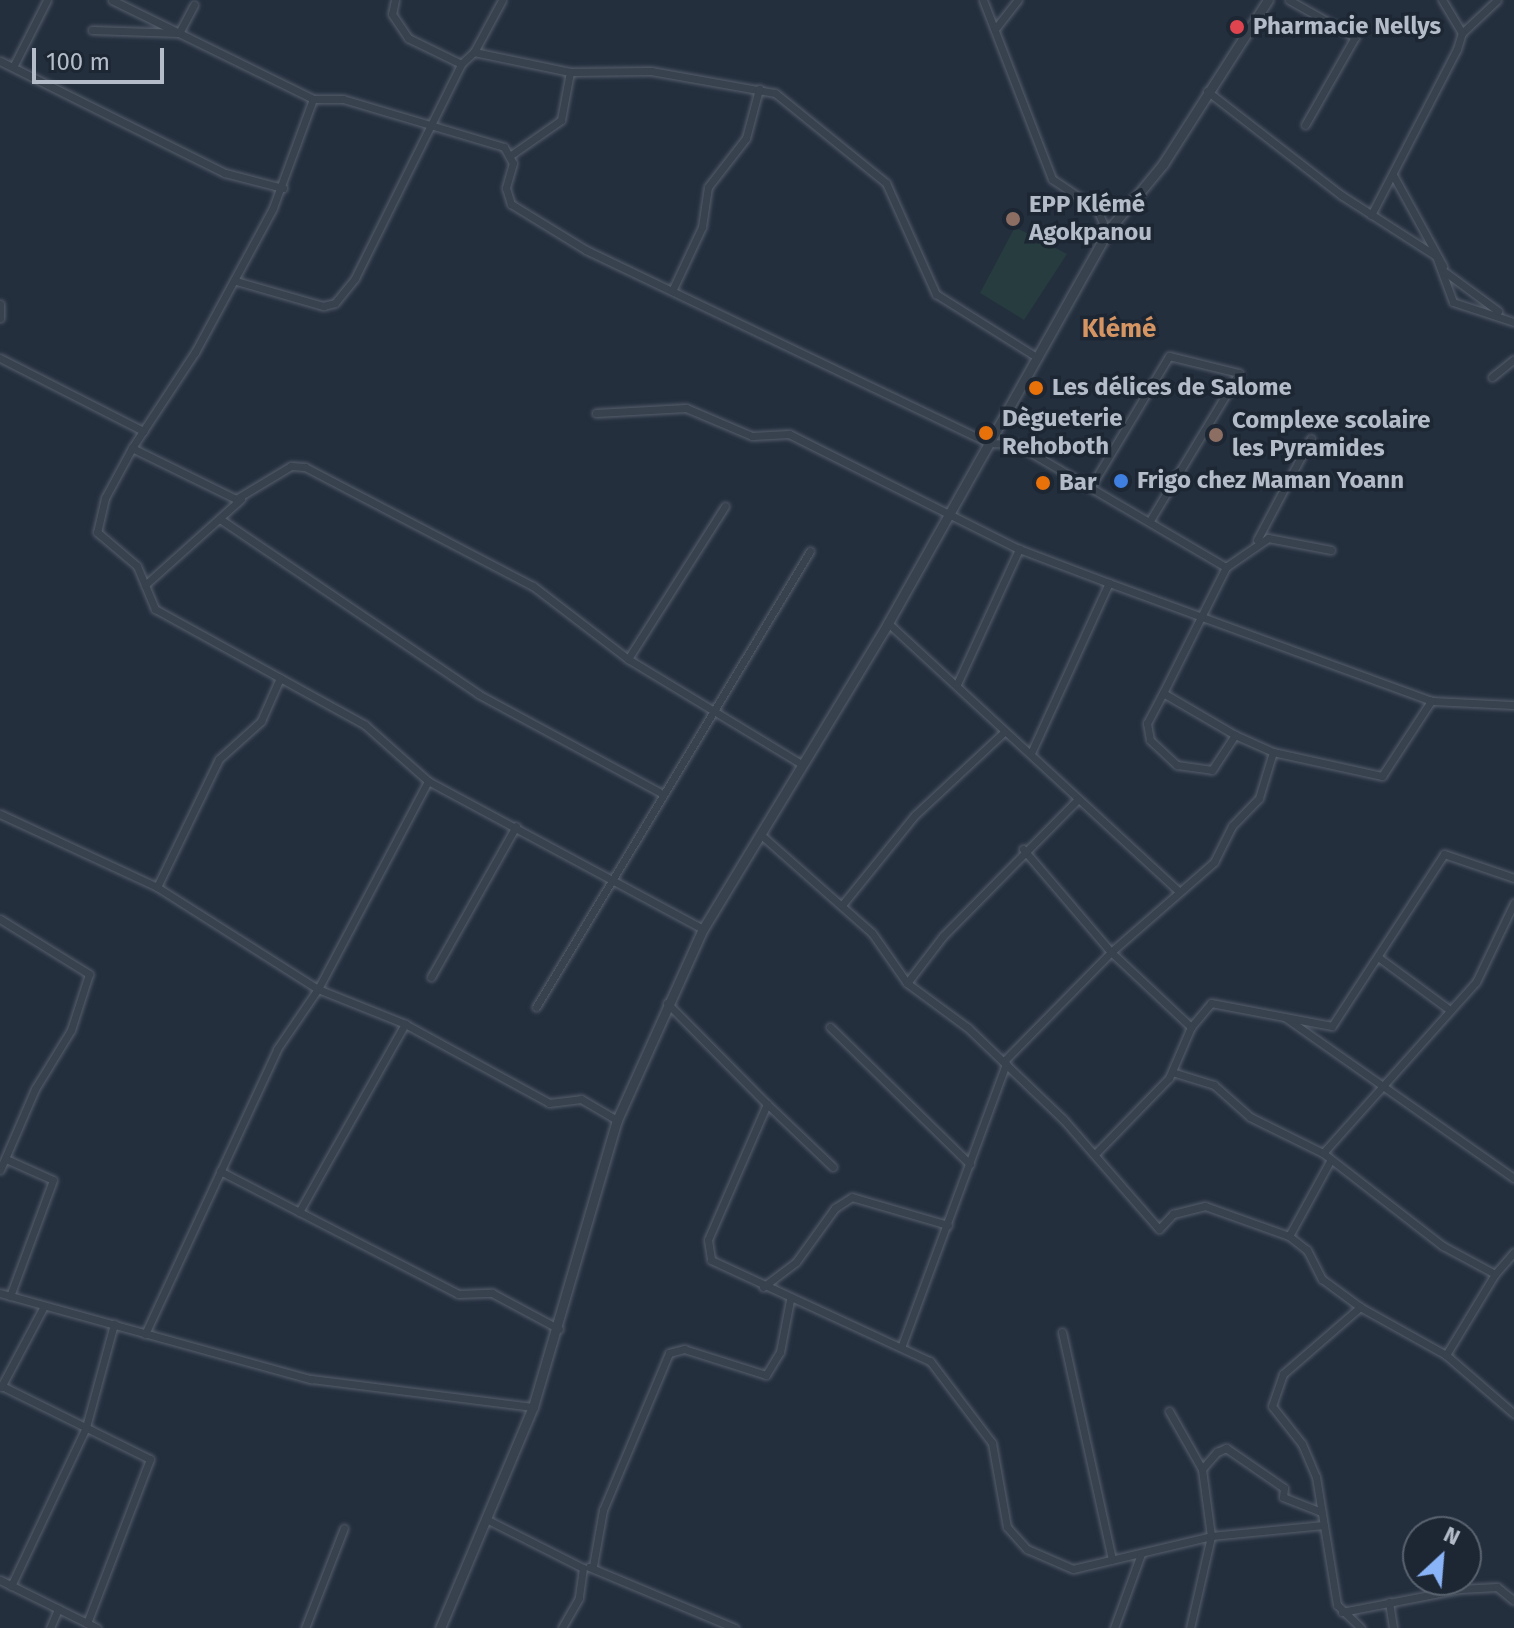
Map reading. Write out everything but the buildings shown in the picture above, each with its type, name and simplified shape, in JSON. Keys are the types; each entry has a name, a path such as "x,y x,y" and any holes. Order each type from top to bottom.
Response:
{"street":[{"path":"13,67 47,0"},
{"path":"112,0 313,99 343,99 511,155"},
{"path":"395,0 392,14 408,38 461,64"},
{"path":"236,281 323,306 335,303 355,278 426,127 461,64 474,52 502,0"},
{"path":"983,0 1052,179 1097,209 1107,232"},
{"path":"995,29 1018,0"},
{"path":"440,1628 533,1407 559,1329 617,1120 667,1003 703,929 800,763 888,623 1107,232 1163,164 1206,90 1268,0"},
{"path":"1289,0 1355,37 1305,125"},
{"path":"1442,0 1462,33"},
{"path":"1371,215 1462,33 1497,0"},
{"path":"179,33 194,5"},
{"path":"92,30 179,33"},
{"path":"474,52 570,72 651,71 759,89 793,104 886,183 936,294 1038,358"},
{"path":"0,61 225,173 283,188"},
{"path":"511,155 561,120 570,72"},
{"path":"672,291 702,227 708,187 746,138 759,89"},
{"path":"1206,90 1371,215 1403,230 1444,270 1514,322"},
{"path":"313,99 283,188 236,281 132,448 105,498 97,532 137,566 155,609 365,725 428,781 703,929"},
{"path":"511,155 511,204 672,291 988,443 1016,444 1093,483 1226,567"},
{"path":"1393,175 1442,254 1453,302 1502,314"},
{"path":"0,304 0,318"},
{"path":"1093,483 1169,356 1239,373 1151,519"},
{"path":"0,358 143,431"},
{"path":"1492,377 1514,359"},
{"path":"596,413 686,408 752,436 789,434 1019,549 1109,583 1431,701 1514,705"},
{"path":"1235,735 1212,770 1177,765 1146,734 1199,616 1226,567 1257,540 1311,438"},
{"path":"132,448 241,499"},
{"path":"145,585 241,499 291,466 305,467 533,586 628,659 800,763"},
{"path":"628,659 725,506"},
{"path":"220,519 478,694 659,792"},
{"path":"1257,540 1331,550"},
{"path":"957,684 1019,549"},
{"path":"536,1007 659,792 713,711 810,551"},
{"path":"1031,753 1109,583"},
{"path":"888,623 1177,890"},
{"path":"157,887 219,759 261,721 280,678"},
{"path":"1163,693 1235,735 1273,752 1386,775 1431,701"},
{"path":"842,905 915,815 1004,732"},
{"path":"902,1345 1005,1062 1111,952 1177,890 1214,862 1232,826 1259,798 1273,752"},
{"path":"145,1334 277,1049 318,989 428,781"},
{"path":"907,983 1023,849 1077,800"},
{"path":"0,814 157,887 318,989 405,1024 549,1103 581,1099 617,1120"},
{"path":"431,977 516,826"},
{"path":"760,834 842,905 907,983 1005,1062 1097,1152 1162,1231 1173,1214 1205,1206 1289,1236 1307,1250 1322,1279 1360,1307 1446,1355 1514,1414"},
{"path":"1023,849 1111,952 1191,1027"},
{"path":"1097,1152 1172,1072 1191,1027 1211,1003 1337,1024 1444,854 1514,878"},
{"path":"1323,1153 1476,982 1514,903"},
{"path":"0,919 89,974 71,1030 35,1089 0,1170"},
{"path":"1378,957 1450,1010"},
{"path":"667,1003 833,1167"},
{"path":"1281,1014 1514,1178"},
{"path":"299,1212 405,1024"},
{"path":"830,1027 970,1164"},
{"path":"1172,1072 1214,1085 1250,1117 1323,1153 1443,1246 1495,1274"},
{"path":"767,1104 708,1251 715,1265 790,1300 902,1345 930,1361 992,1443 1007,1527 1017,1539 1061,1566 1112,1560 1211,1536 1323,1525"},
{"path":"6,1159 53,1180 10,1296"},
{"path":"1289,1236 1330,1161"},
{"path":"220,1171 458,1294 492,1293 559,1329"},
{"path":"763,1287 796,1262 852,1197 948,1225"},
{"path":"1446,1355 1495,1274 1514,1252"},
{"path":"0,1293 43,1308 114,1324 311,1379 533,1407"},
{"path":"593,1566 603,1510 669,1353 684,1349 766,1375 780,1352 790,1300"},
{"path":"1360,1307 1283,1374 1272,1395 1276,1414 1302,1444 1321,1512 1342,1612 1351,1624 1361,1628"},
{"path":"43,1308 1,1387 150,1459 87,1623"},
{"path":"11,1586 86,1427 114,1324"},
{"path":"1062,1332 1112,1560"},
{"path":"1169,1411 1202,1469 1211,1536 1190,1628"},
{"path":"1202,1469 1226,1448 1284,1488 1283,1497 1321,1512"},
{"path":"488,1520 583,1568 593,1566 735,1628"},
{"path":"305,1628 344,1528"},
{"path":"1114,1628 1141,1554"},
{"path":"562,1628 579,1598 583,1568"},
{"path":"0,1580 97,1628"},
{"path":"1342,1612 1497,1587 1514,1601"},
{"path":"1389,1602 1393,1628"},
{"path":"50,1628 58,1609"}],"green space":[{"path":"1015,227 1067,254 1024,320 980,293"}],"place":[{"name":"Pharmacie Nellys","path":"1237,27"},
{"name":"EPP Klémé Agokpanou","path":"1013,219"},
{"name":"Les délices de Salome","path":"1036,388"},
{"name":"Dègueterie Rehoboth","path":"986,433"},
{"name":"Complexe scolaire les Pyramides","path":"1216,435"},
{"name":"Frigo chez Maman Yoann","path":"1121,481"},
{"name":"Bar","path":"1043,483"}],"district":[{"name":"Klémé","path":"1119,329"}]}
